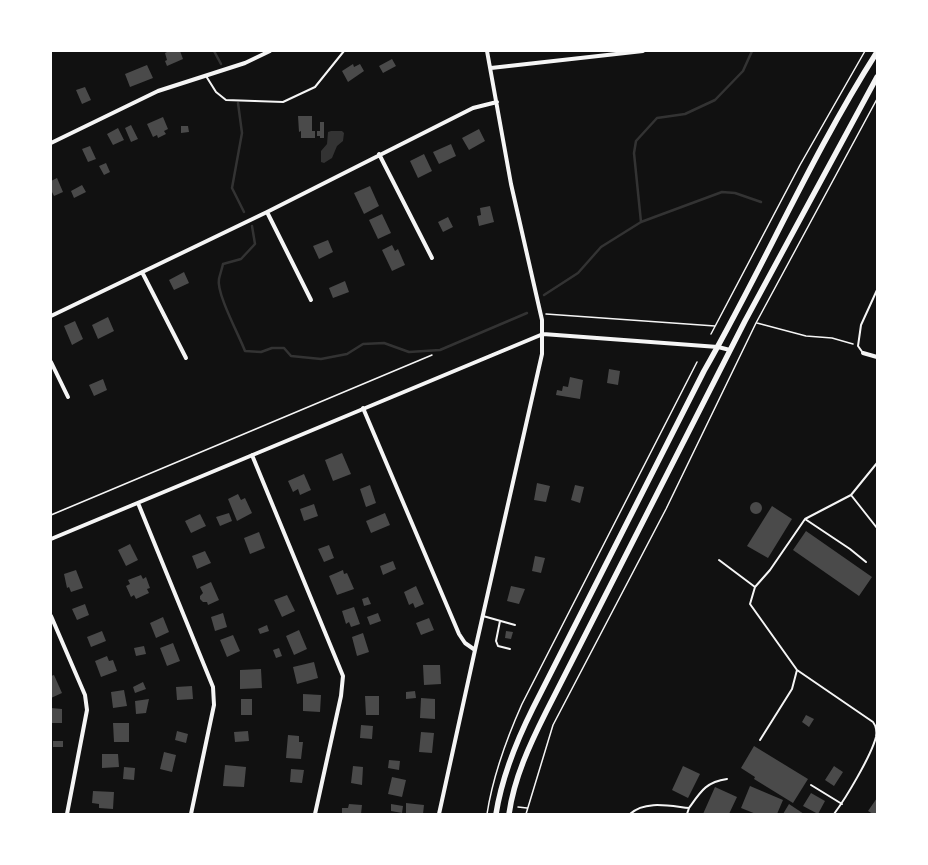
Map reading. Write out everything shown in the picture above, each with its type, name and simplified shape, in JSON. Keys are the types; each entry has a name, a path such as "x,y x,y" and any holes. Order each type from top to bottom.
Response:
{"main road":[{"path":"496,814 505,774 515,743 718,347 849,96 877,52"},
{"path":"509,814 518,778 528,749 546,712 788,238 877,77"}],"street":[{"path":"51,143 158,91 245,63 270,51"},
{"path":"439,814 542,354 543,334 540,313 511,184 487,51"},
{"path":"491,68 643,51"},
{"path":"51,316 267,212 379,154 473,108 497,102"},
{"path":"379,154 432,258"},
{"path":"267,212 311,300"},
{"path":"142,272 186,358"},
{"path":"51,539 543,334 718,347 730,350"},
{"path":"863,353 877,357"},
{"path":"51,362 68,397"},
{"path":"363,408 459,634 465,643 475,650"},
{"path":"252,455 343,676 341,696 315,814"},
{"path":"138,504 213,687 214,705 192,814"},
{"path":"51,616 85,695 87,710 67,814"}],"lane":[{"path":"206,76 216,92 226,100 283,102 315,87 344,51"},
{"path":"863,353 858,346 861,325 877,290"},
{"path":"834,814 842,804 876,736 876,727 873,722 797,670 750,604 755,587 770,570 804,519 851,495 877,463"},
{"path":"851,495 877,528"},
{"path":"804,519 850,549 866,562"},
{"path":"719,560 755,587"},
{"path":"483,616 515,625"},
{"path":"500,621 496,641 498,646 510,649"},
{"path":"760,740 792,689 797,670"},
{"path":"687,814 689,808 703,789 713,781 727,779"},
{"path":"811,785 842,804"},
{"path":"630,814 636,808 661,805 689,808"}],"path":[{"path":"711,334 800,164 865,51"},
{"path":"526,814 553,725 666,509 756,323 877,99"},
{"path":"540,313 716,326"},
{"path":"756,323 806,336 832,338 858,346"},
{"path":"51,515 432,355"},
{"path":"487,814 492,784 504,745 522,704 697,362"},
{"path":"517,814 518,806 527,808"}],"shaded area":[{"path":"342,131 344,133 343,141 337,146 332,158 324,163 321,162 321,151 327,144 328,132"}],"building":[{"path":"169,51 180,51 183,59 167,66 165,61 167,60 165,53"},
{"path":"392,59 396,66 383,73 379,66"},
{"path":"353,64 354,67 360,64 364,71 348,82 342,71"},
{"path":"147,65 153,78 130,87 125,74"},
{"path":"85,87 91,100 82,104 76,90"},
{"path":"298,116 312,116 312,131 315,131 315,138 301,138"},
{"path":"163,117 168,129 164,131 166,134 158,138 157,135 153,137 147,124"},
{"path":"320,122 324,122 324,138 317,136 317,131 320,131"},
{"path":"131,125 138,139 131,142 125,128"},
{"path":"181,126 188,126 189,132 181,133"},
{"path":"118,128 124,140 113,145 107,134"},
{"path":"479,129 485,141 469,150 462,138"},
{"path":"451,144 456,156 439,164 433,152"},
{"path":"90,146 96,159 88,162 82,149"},
{"path":"424,154 432,171 418,178 410,161"},
{"path":"106,163 110,172 104,175 99,166"},
{"path":"57,178 63,192 54,196 51,190 51,181"},
{"path":"82,185 86,192 74,198 71,191"},
{"path":"370,186 379,206 364,214 354,193"},
{"path":"490,206 494,222 479,226 477,216 481,215 480,208"},
{"path":"382,214 391,233 378,239 369,220"},
{"path":"448,217 453,227 443,232 438,222"},
{"path":"328,240 333,252 319,259 313,246"},
{"path":"392,245 395,251 398,249 405,265 392,271 382,250"},
{"path":"184,272 189,283 174,290 169,280"},
{"path":"345,281 349,292 333,298 329,288"},
{"path":"108,317 114,331 98,339 92,325"},
{"path":"75,321 83,339 72,345 64,326"},
{"path":"609,369 620,371 618,385 607,383"},
{"path":"570,377 583,380 580,399 556,395 557,390 562,391 563,386 568,387"},
{"path":"103,379 107,390 94,396 89,385"},
{"path":"342,453 351,474 333,481 325,460"},
{"path":"304,474 311,490 300,495 298,489 293,492 288,481"},
{"path":"537,483 550,486 546,502 534,500"},
{"path":"370,485 376,503 366,507 360,489"},
{"path":"575,485 584,487 580,503 571,500"},
{"path":"238,494 241,500 245,498 252,513 237,521 228,499"},
{"path":"754,502 758,502 762,508 758,514 754,514 750,510 750,506"},
{"path":"314,504 318,516 304,521 300,509"},
{"path":"772,506 792,519 768,558 747,546"},
{"path":"229,513 232,521 220,526 216,517"},
{"path":"385,513 390,525 371,533 366,521"},
{"path":"200,514 206,526 191,533 185,521"},
{"path":"806,531 872,577 859,596 793,550"},
{"path":"259,532 265,548 250,554 244,538"},
{"path":"130,544 138,560 126,566 118,550"},
{"path":"329,545 334,558 324,562 318,549"},
{"path":"205,551 211,563 197,569 192,556"},
{"path":"535,556 545,558 541,573 532,571"},
{"path":"393,561 396,569 383,575 380,566"},
{"path":"76,570 83,588 71,592 69,587 67,588 64,574"},
{"path":"343,570 344,574 347,573 354,589 337,595 329,576"},
{"path":"141,575 143,579 146,577 150,588 147,589 149,593 136,599 134,595 131,597 126,586 130,584 128,580"},
{"path":"211,582 219,600 208,605 207,602 203,602 200,599 200,596 203,593 200,587"},
{"path":"416,586 424,604 415,608 413,603 409,605 404,592"},
{"path":"511,586 525,589 519,604 507,601"},
{"path":"287,595 295,611 282,617 274,600"},
{"path":"368,597 371,604 364,606 362,599"},
{"path":"85,604 89,615 77,620 72,609"},
{"path":"354,607 360,624 351,627 349,622 346,624 342,611"},
{"path":"223,613 227,627 215,631 211,617"},
{"path":"378,613 381,621 370,625 367,617"},
{"path":"163,617 169,632 156,638 150,623"},
{"path":"429,618 434,630 421,635 416,623"},
{"path":"267,625 269,631 260,634 258,629"},
{"path":"299,630 307,649 294,655 286,636"},
{"path":"102,631 106,641 91,647 87,637"},
{"path":"506,631 513,632 511,639 505,638"},
{"path":"363,633 369,652 357,656 352,637"},
{"path":"233,635 240,651 227,657 220,640"},
{"path":"173,643 180,661 167,666 160,648"},
{"path":"144,646 146,654 136,656 134,648"},
{"path":"279,648 282,656 276,658 273,650"},
{"path":"107,656 109,661 113,660 117,671 101,677 95,661"},
{"path":"314,662 318,678 297,684 293,667"},
{"path":"423,665 440,665 441,684 424,685"},
{"path":"261,669 262,688 240,689 240,670"},
{"path":"54,675 62,693 51,698 51,676"},
{"path":"143,682 146,689 135,693 133,687"},
{"path":"192,686 193,699 177,700 176,687"},
{"path":"124,690 127,706 113,708 111,692"},
{"path":"415,691 416,698 406,699 406,692"},
{"path":"303,694 321,695 320,712 303,711"},
{"path":"365,696 379,696 379,715 366,715"},
{"path":"421,698 435,699 435,719 420,718"},
{"path":"149,699 146,713 136,714 135,701"},
{"path":"241,699 252,699 252,715 241,715"},
{"path":"51,708 62,709 62,723 51,723"},
{"path":"806,715 814,719 809,727 802,722"},
{"path":"113,723 129,723 129,742 114,742"},
{"path":"361,725 373,726 372,739 360,738"},
{"path":"177,731 188,734 186,743 175,740"},
{"path":"248,731 249,741 235,742 234,732"},
{"path":"421,732 434,733 432,753 419,752"},
{"path":"288,735 299,736 299,742 303,742 301,759 286,758"},
{"path":"53,741 63,741 63,747 53,747"},
{"path":"754,746 808,779 793,803 754,779 755,777 741,768"},
{"path":"164,752 176,755 172,772 160,769"},
{"path":"102,754 118,754 119,767 102,768"},
{"path":"389,760 400,761 399,770 388,768"},
{"path":"225,765 246,767 244,787 223,786"},
{"path":"353,766 363,767 362,785 351,783"},
{"path":"683,766 700,774 688,798 672,790"},
{"path":"834,766 843,772 834,786 825,780"},
{"path":"124,767 135,768 134,780 123,779"},
{"path":"291,769 304,770 302,783 290,782"},
{"path":"392,777 406,780 402,797 388,794"},
{"path":"750,786 783,800 777,814 756,814 741,808"},
{"path":"715,787 737,797 729,814 703,814"},
{"path":"93,791 114,792 113,809 99,808 99,804 92,803"},
{"path":"811,793 825,801 818,814 803,806"},
{"path":"877,798 877,814 873,814 868,811"},
{"path":"406,803 424,805 423,814 406,813"},
{"path":"349,804 362,805 361,814 342,814 342,808 348,808"},
{"path":"391,804 403,806 402,813 391,811"},
{"path":"789,804 804,814 783,814"}],"waterway":[{"path":"214,51 221,64"},
{"path":"641,222 634,153 636,141 657,118 685,114 715,100 743,71 752,51"},
{"path":"238,103 242,133 232,188 244,212"},
{"path":"544,295 578,273 601,247 641,222 722,192 735,193 761,202"},
{"path":"252,226 255,244 241,259 223,264 219,279 224,304 245,351 261,352 272,348 284,348 291,356 321,359 347,354 363,344 384,343 409,352 440,350 527,313"}]}
